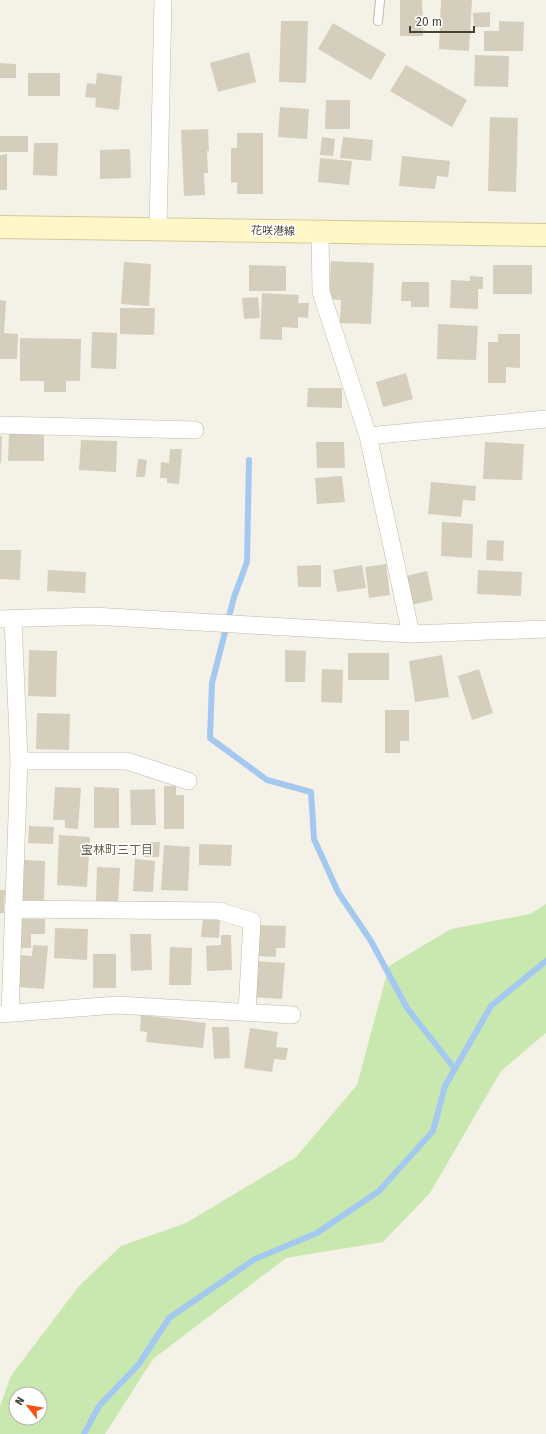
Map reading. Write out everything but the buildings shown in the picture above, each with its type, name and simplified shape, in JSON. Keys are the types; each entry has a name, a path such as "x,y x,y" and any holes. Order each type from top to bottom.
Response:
{"main road":[{"name":"花咲港線","path":"0,227 546,235"}],"street":[{"path":"158,229 163,0"},
{"path":"320,232 321,292 368,436 411,634"},
{"path":"368,436 546,419"},
{"path":"0,425 195,430"},
{"path":"292,1015 118,1005 5,1014 14,909 19,761 6,619 92,616 411,634 546,629"},
{"path":"19,761 127,761 188,781"},
{"path":"14,909 219,911 252,921 247,1012"}],"lane":[{"path":"378,21 380,0"}],"green space":[{"path":"546,904 546,1033 501,1071 430,1193 383,1242 286,1258 153,1359 105,1434 0,1434 0,1406 11,1376 79,1286 121,1246 186,1223 296,1157 357,1085 389,966 451,929 530,914"}],"waterway":[{"path":"249,460 247,562 234,597 212,683 210,738 267,780 311,792 314,839 338,892 371,941 407,1008 455,1069"},
{"path":"84,1434 99,1406 139,1364 169,1318 255,1259 317,1233 379,1191 433,1131 445,1086 491,1006 546,961"}],"district":[{"name":"宝林町三丁目","path":"117,850"}]}
